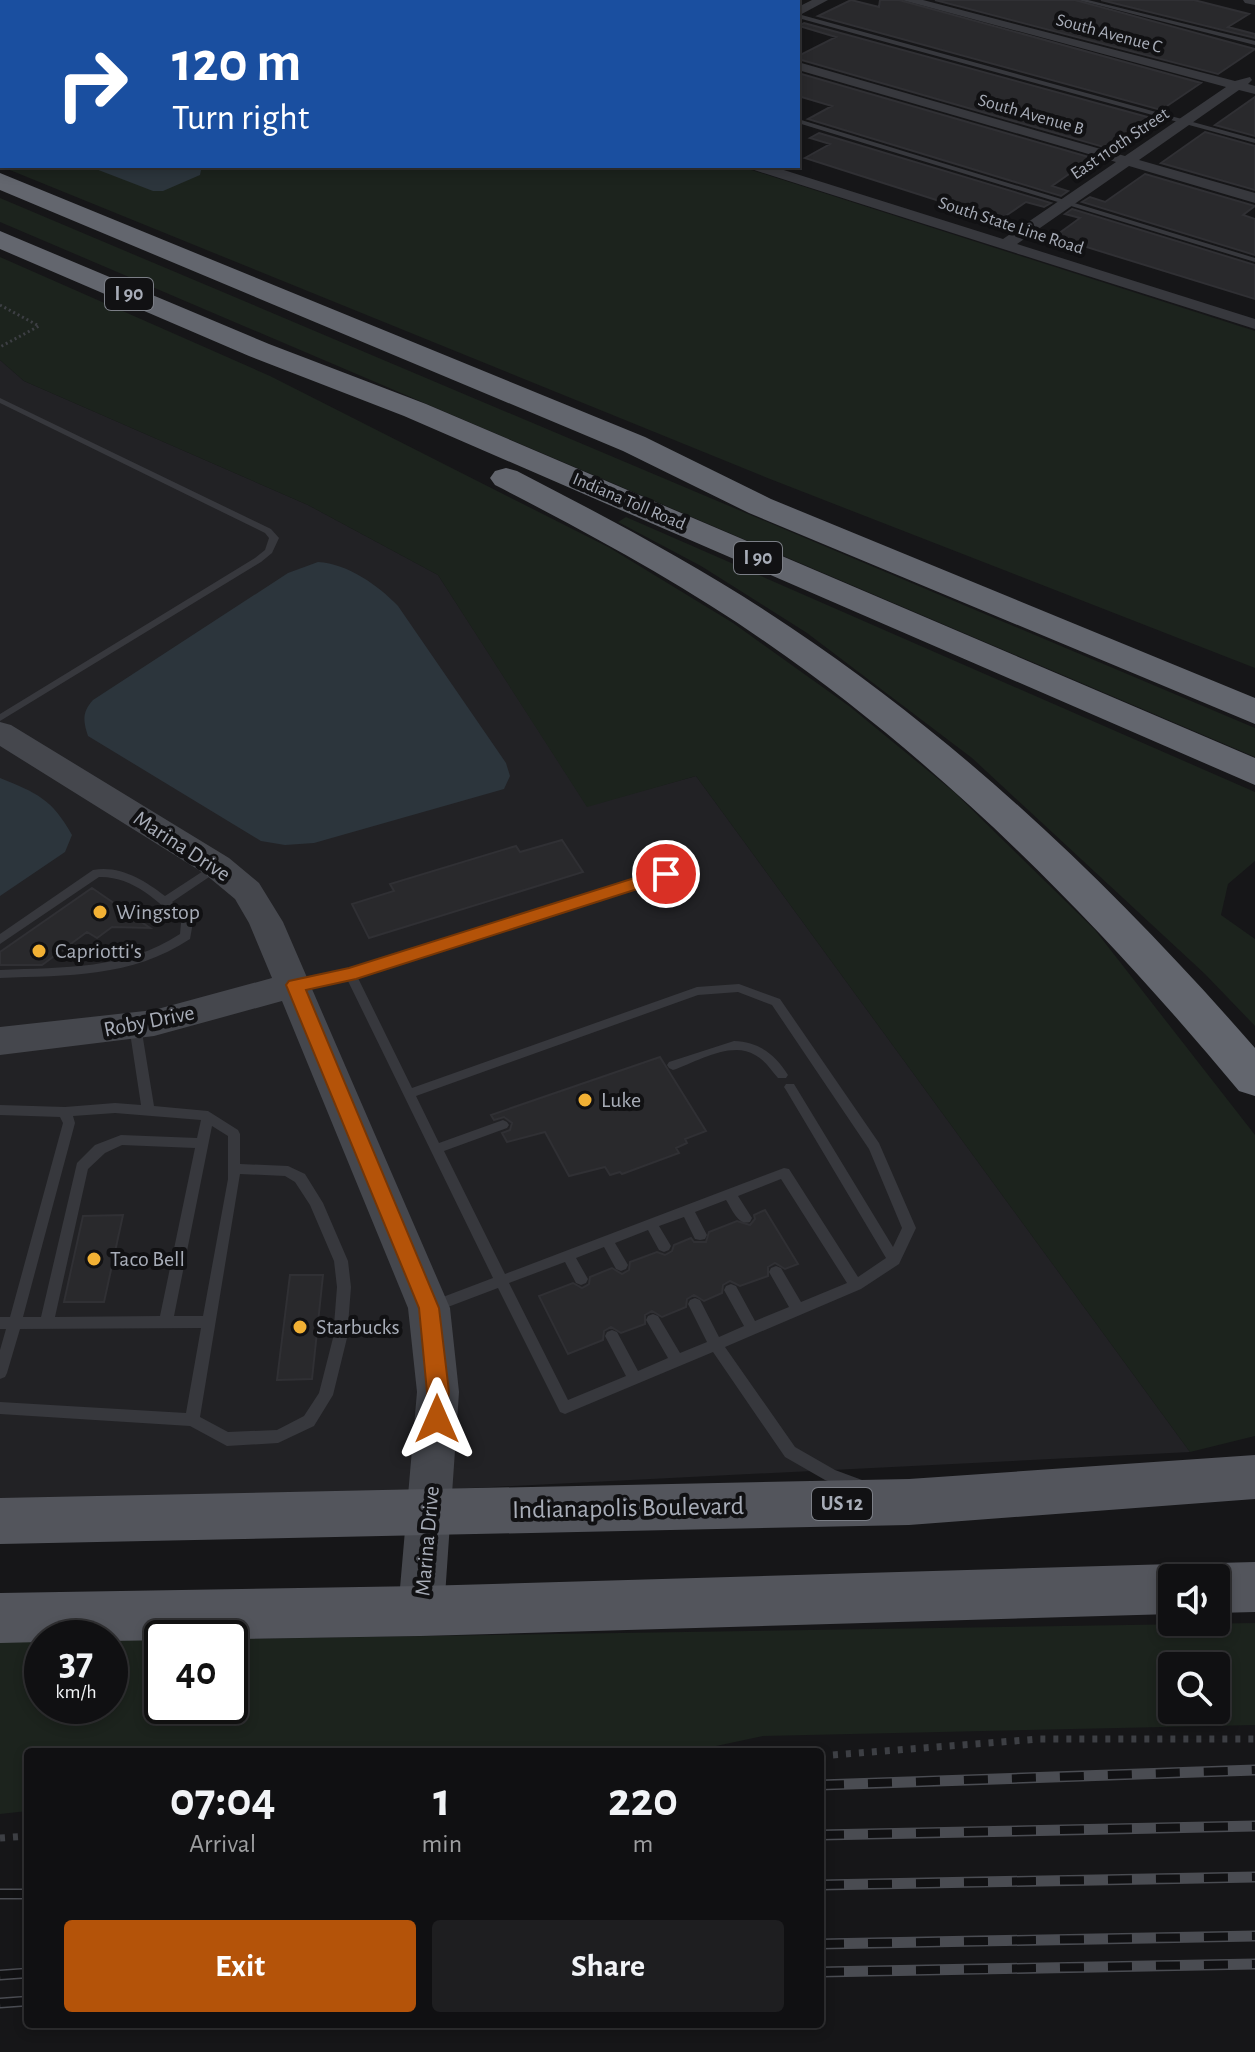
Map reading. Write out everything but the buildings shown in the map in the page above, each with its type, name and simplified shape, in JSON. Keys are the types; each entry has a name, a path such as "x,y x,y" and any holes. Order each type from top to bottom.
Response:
{"highway":[{"name":"I 90","path":"0,181 634,444 760,506 1255,712"},
{"name":"Indiana Toll Road","path":"0,239 259,350 415,410 1255,773"},
{"path":"259,350 655,558 791,644 896,722 993,802 1101,905 1255,1079"},
{"path":"634,444 772,493 1255,683"}],"main road":[{"name":"Indianapolis Boulevard","path":"0,1521 909,1502 1255,1477"},
{"path":"1230,1588 1255,1587"},
{"path":"0,1618 421,1611 1158,1589"}],"street":[{"path":"800,13 822,0"},
{"name":"South Avenue C","path":"908,0 1255,90"},
{"path":"1249,0 1255,1"},
{"name":"South Avenue B","path":"800,67 1255,198"},
{"name":"East 110th Street","path":"1005,245 1255,73"},
{"name":"South State Line Road","path":"762,168 1255,324"},
{"name":"Marina Drive","path":"0,732 217,866 247,891 258,906 295,985 429,1308 438,1392 421,1611"},
{"name":"Roby Drive","path":"0,1041 135,1026 208,1010 295,985"}],"lane":[{"path":"1081,0 1255,43"},
{"path":"800,15 1255,141"},
{"path":"800,122 1255,260"},
{"path":"0,400 268,531 274,538 274,544 258,560 0,718"},
{"path":"165,901 217,866"},
{"path":"0,940 97,873 111,871 120,873 165,901 187,922 186,936 167,951 120,965 0,974"},
{"path":"295,985 350,974 666,874"},
{"path":"350,974 408,1094 565,1408 856,1285 894,1260 909,1228 874,1147 776,1002 739,988 697,991 408,1094"},
{"path":"135,1026 148,1111"},
{"path":"673,1065 744,1044 759,1048 770,1057 894,1260"},
{"path":"0,1110 65,1112 115,1108 208,1116 234,1134 234,1169 192,1420"},
{"path":"0,1373 7,1323 69,1123 65,1112"},
{"path":"166,1322 208,1116"},
{"path":"436,1149 503,1125"},
{"path":"47,1323 82,1167 100,1149 121,1140 203,1143"},
{"path":"0,1408 192,1420 227,1439 278,1436 309,1421 326,1395 340,1338 344,1287 341,1261 316,1203 300,1178 288,1171 234,1169"},
{"path":"429,1308 784,1173 856,1285"},
{"path":"729,1194 745,1218"},
{"path":"687,1210 700,1235"},
{"path":"651,1224 664,1246"},
{"path":"607,1241 621,1265"},
{"path":"568,1256 581,1279"},
{"path":"776,1272 798,1309"},
{"path":"731,1290 752,1328"},
{"path":"695,1304 715,1343 790,1452 830,1475 909,1502"},
{"path":"653,1320 676,1359"},
{"path":"7,1323 210,1322"},
{"path":"612,1336 634,1378"}],"path":[{"path":"0,305 39,326 0,347"},
{"path":"824,1756 1039,1739 1255,1739"},
{"path":"0,1838 24,1836"}],"shaded area":[{"path":"5,168 745,168 1255,331 1255,668 765,477"},
{"path":"93,168 201,170 200,175 163,191 153,191"},
{"path":"0,198 1255,728 1255,757 0,222"},
{"path":"0,257 270,376 610,548 733,623 849,706 954,792 1095,930 1255,1135 1255,1436 1190,1452 696,776 587,807 438,575 308,505 24,381 0,360"},
{"path":"0,360 24,381 308,505 438,575 587,806 696,776 1190,1452 293,1497 0,1502"},
{"path":"626,517 1255,792 1255,861 1228,884 1221,915 1255,939 1255,1026 1205,974 972,758 807,633 701,566 618,522"},
{"path":"318,562 362,577 398,606 506,763 510,776 504,789 314,843 285,845 261,841 88,736 84,717 93,700 288,573"},
{"path":"0,778 24,788 50,805 72,835 65,852 0,896"},
{"path":"1230,1623 1255,1623 1255,1725 763,1736 707,1748 24,1748 24,1811 0,1814 0,1642 24,1641 24,1724 128,1724 128,1640 144,1640 144,1724 248,1724 248,1639 1158,1625 1158,1636 1230,1636"}],"railway":[{"path":"824,1785 1255,1770"},
{"path":"824,1835 1255,1826"},
{"path":"824,1885 1255,1877"},
{"path":"0,1894 24,1894"},
{"path":"824,1944 1255,1936"},
{"path":"824,1972 1255,1964"},
{"path":"0,1975 24,1973"},
{"path":"0,2003 24,2001"}],"place":[{"name":"Wingstop","path":"100,912"},
{"name":"Capriotti's","path":"39,951"},
{"name":"Luke","path":"585,1100"},
{"name":"Taco Bell","path":"94,1259"},
{"name":"Starbucks","path":"300,1327"}],"route":[{"path":"437,1419 438,1392 429,1308 295,985 350,974 666,874"}]}
